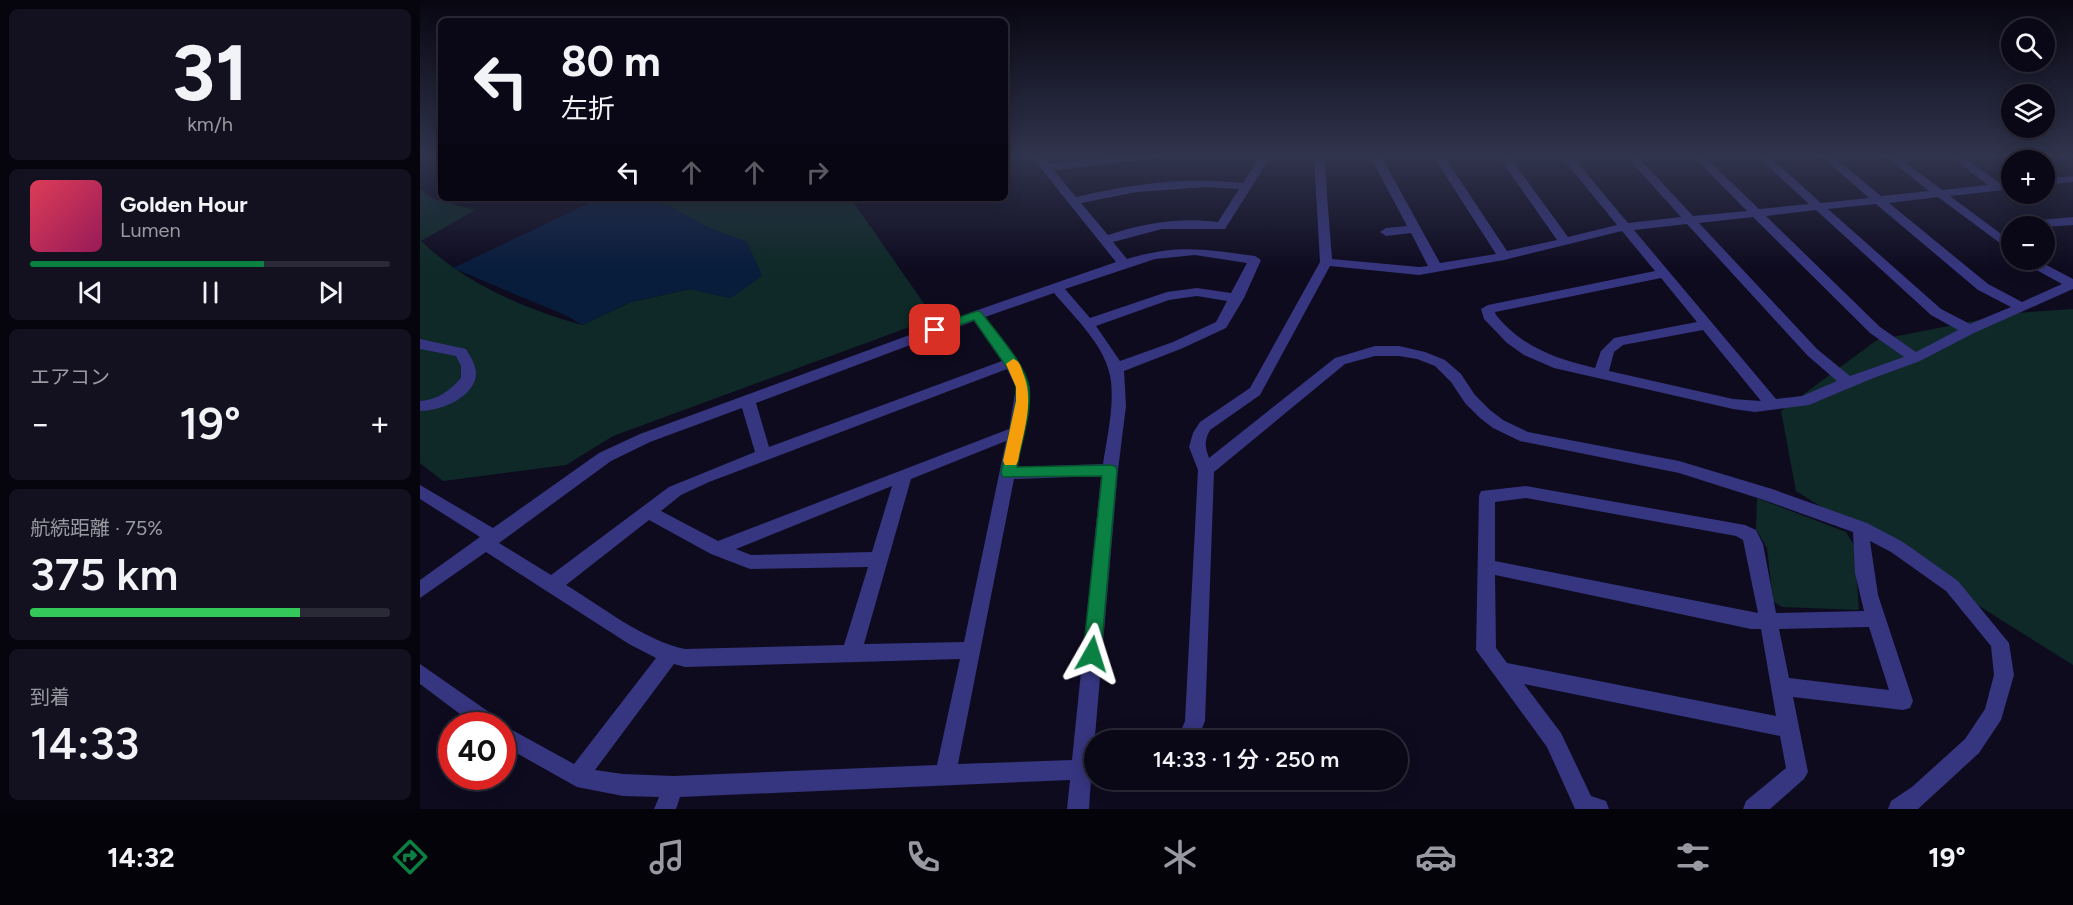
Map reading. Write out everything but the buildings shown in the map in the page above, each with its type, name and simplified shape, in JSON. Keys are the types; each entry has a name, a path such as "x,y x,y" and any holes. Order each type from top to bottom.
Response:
{"street":[{"path":"1068,194 1124,264"},
{"path":"1074,201 1105,194"},
{"path":"1106,240 1153,226 1173,223 1221,226 1243,194"},
{"path":"1191,730 1195,721 1206,471 1197,447 1198,437 1205,426 1255,391 1326,262 1321,194"},
{"path":"1395,194 1436,268"},
{"path":"1463,194 1504,256"},
{"path":"1530,194 1565,242"},
{"path":"1597,194 1773,405"},
{"path":"1666,194 1812,352 1847,382"},
{"path":"1736,194 1875,330 1915,358"},
{"path":"1804,194 1936,312 1969,330"},
{"path":"1871,194 1983,287 2022,307"},
{"path":"1326,262 1419,271 1504,256 1625,227 1931,194"},
{"path":"1940,194 2001,240"},
{"path":"2055,223 2073,221"},
{"path":"1987,230 2001,228"},
{"path":"1386,232 1414,229"},
{"path":"420,590 605,457 645,438 977,315 1154,255 1195,251 1255,260 1221,325 1178,345 1116,368"},
{"path":"2046,270 2072,284"},
{"path":"1662,274 1488,309 1489,316 1498,329 1512,342 1536,356 1601,375 1755,407 1804,401 1847,382 1915,358 1969,330 2072,284"},
{"path":"1056,287 1086,324 1116,368 1118,400 1110,470 1091,730"},
{"path":"1086,324 1167,296 1197,292 1237,298"},
{"path":"946,774 1008,473 1023,387 1012,362 977,315"},
{"path":"1601,375 1606,353 1611,345 1619,341 1706,325"},
{"path":"420,344 461,352 468,366 468,380 456,394 443,402 420,406"},
{"path":"1206,471 1340,361 1375,351 1399,351 1420,354 1440,363 1456,378 1470,399 1485,414 1498,424 1525,437 1679,466 1861,528 1897,548 1952,586 2000,643 2004,675 1994,713 1972,746 1920,795 1899,809"},
{"path":"551,586 684,486 1012,362"},
{"path":"747,399 764,454"},
{"path":"717,549 1005,435 1015,435"},
{"path":"1008,473 1110,470"},
{"path":"852,655 903,477"},
{"path":"420,491 551,586 636,638 670,655 685,658 972,650"},
{"path":"1598,809 1584,805 1554,740 1486,650 1487,496 1526,492 1739,530 1750,535 1754,544 1797,772 1754,809"},
{"path":"648,511 717,549 750,562 880,559"},
{"path":"1781,686 1903,701 1869,600 1861,528"},
{"path":"1486,566 1752,621 1877,619"},
{"path":"577,777 670,655"},
{"path":"1503,671 1789,728"},
{"path":"424,682 470,712"},
{"path":"516,742 577,777 623,785 674,787 1084,769"},
{"path":"1078,809 1084,785"},
{"path":"664,809 674,787"}],"green space":[{"path":"420,194 427,194 438,201 475,210 421,241 438,256 496,293 560,319 582,325 631,302 690,289 731,298 747,242 709,228 670,206 646,201 811,201 820,203 853,201 934,318 613,436 566,465 443,481 420,463"},
{"path":"2073,309 2073,665 1796,491 1781,411 1877,340 2015,313"},
{"path":"1757,498 1846,532 1854,545 1859,610 1782,607 1773,601 1767,548 1756,529"}],"water":[{"path":"594,201 646,201 670,206 709,228 747,242 762,276 731,298 689,289 631,302 582,325 567,316 453,268"}],"slow traffic":[{"path":"1010,461 1023,387 1013,364"}],"route":[{"path":"935,330 977,315 1019,375 1023,387 1022,401 1008,473 1110,470 1092,654"}]}
